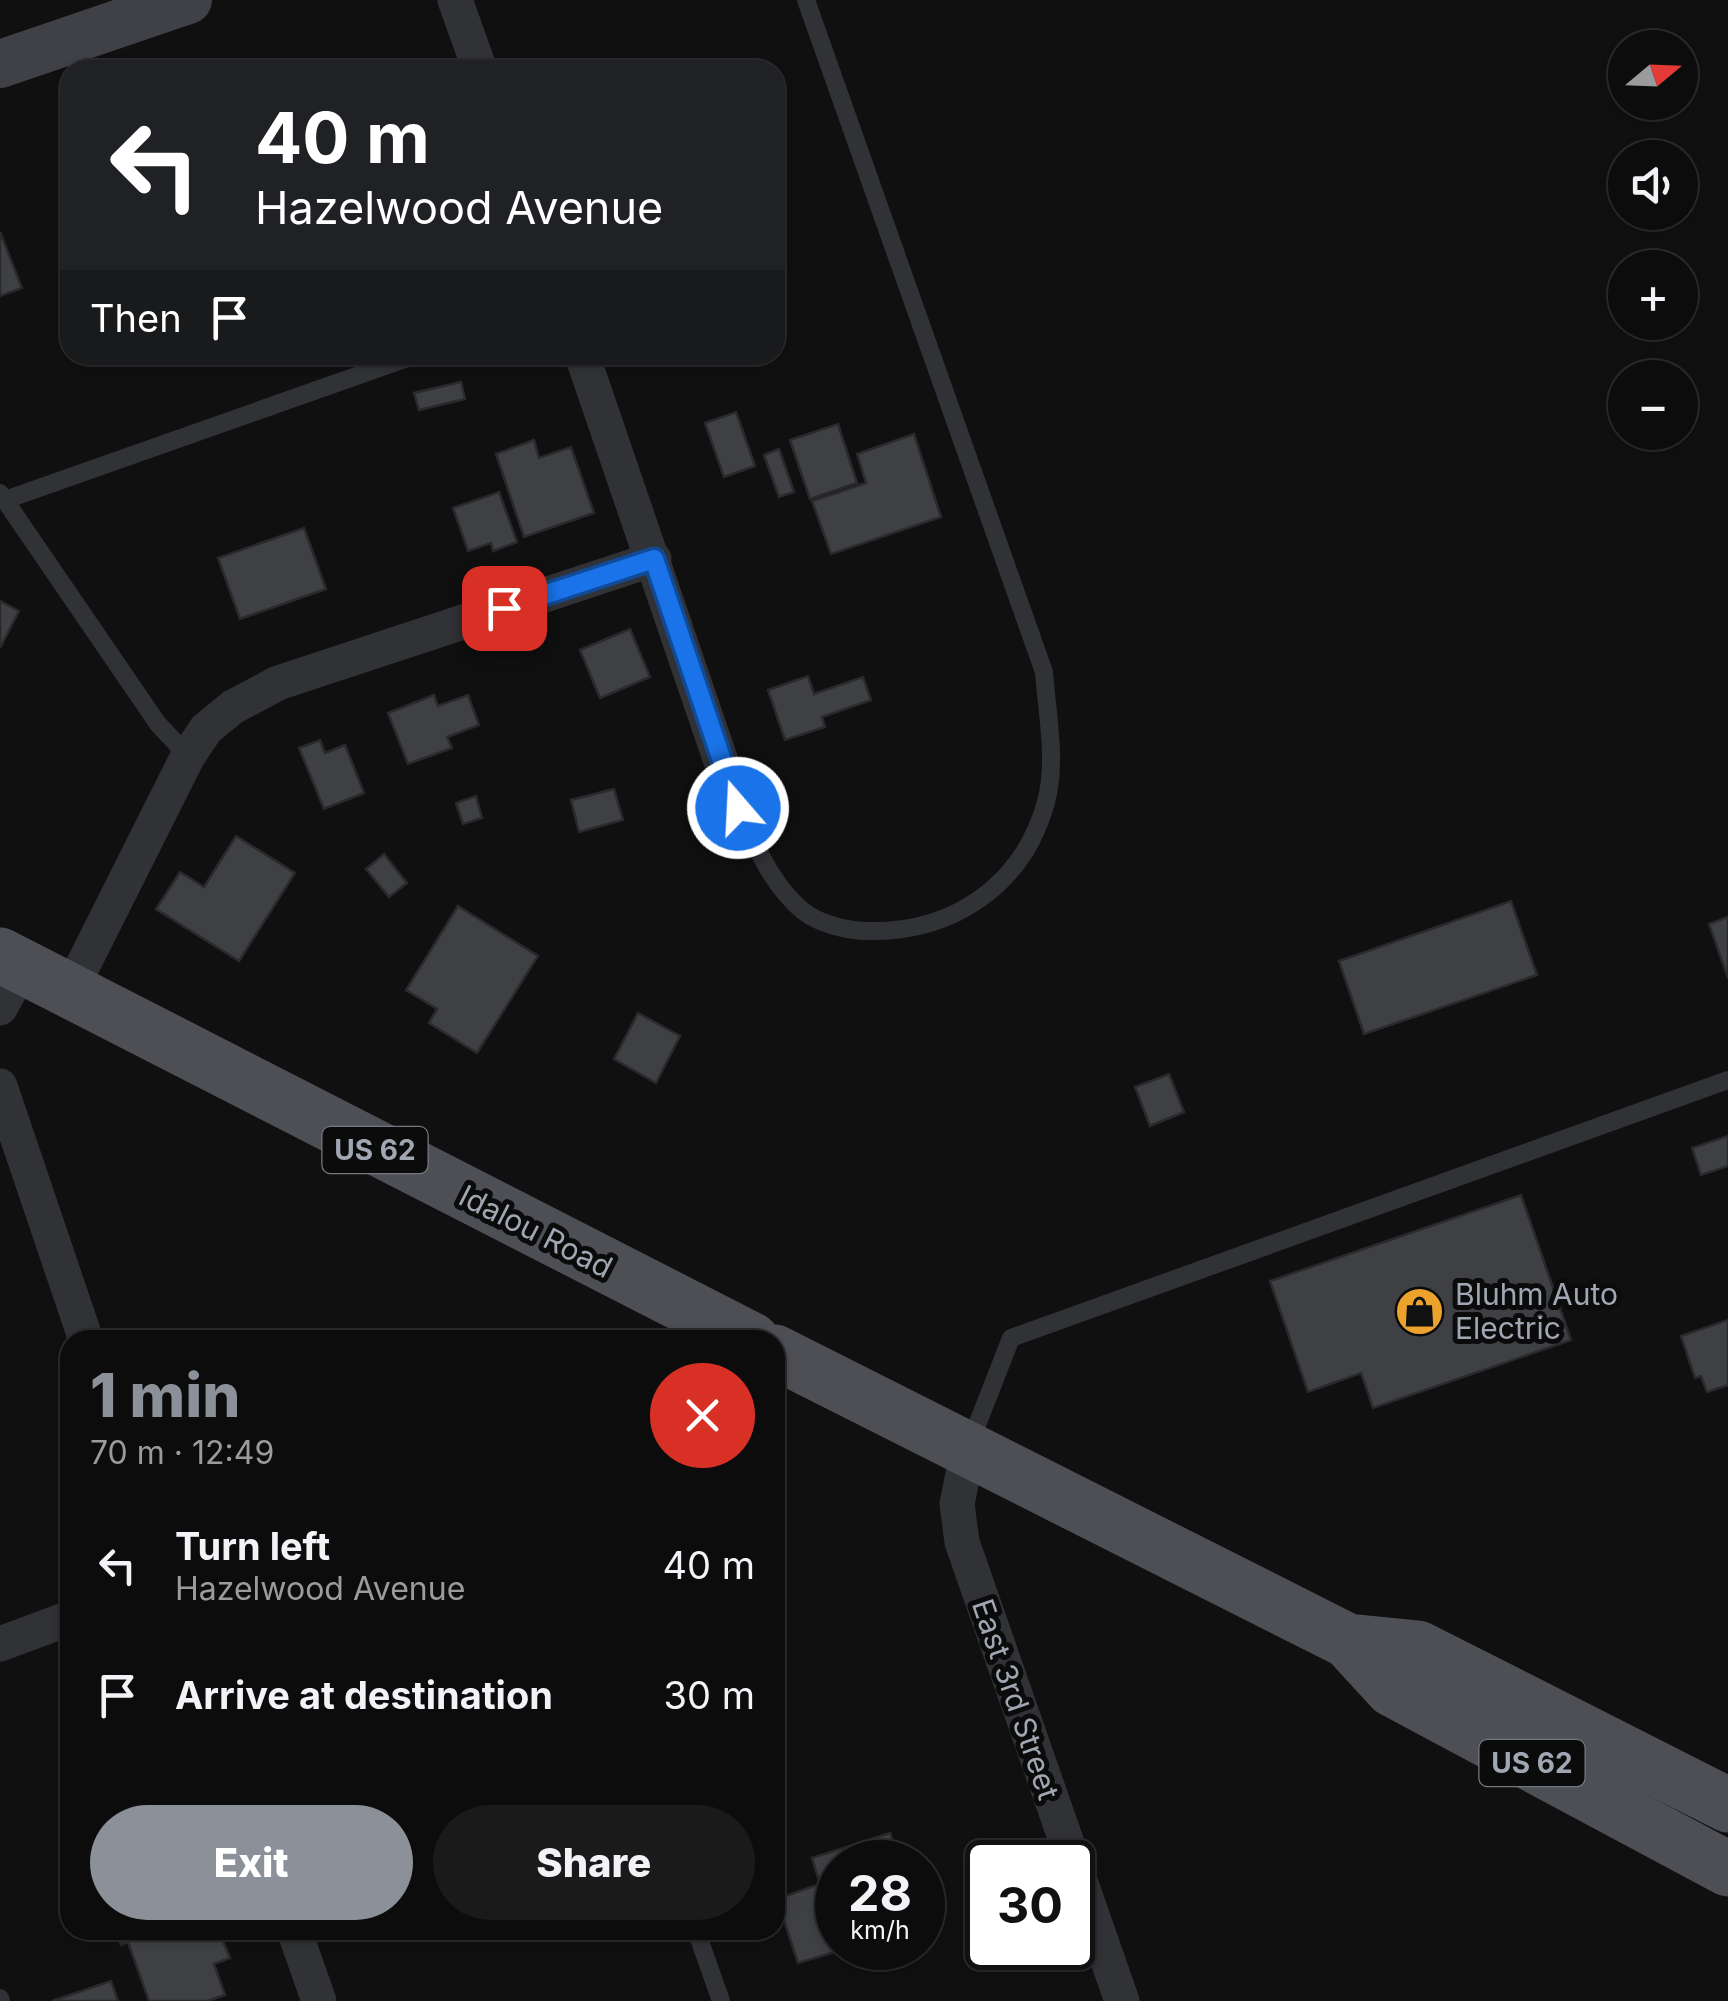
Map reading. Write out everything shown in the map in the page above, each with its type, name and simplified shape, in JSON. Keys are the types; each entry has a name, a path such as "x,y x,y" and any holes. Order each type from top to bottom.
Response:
{"main road":[{"name":"Idalou Road","path":"23,980 335,1130 732,1330"},
{"name":"US 62","path":"785,1357 1348,1641 1392,1689 1728,1869"},
{"name":"US 62","path":"1348,1641 1418,1648 1728,1803"}],"street":[{"path":"0,64 134,9 188,0"},
{"path":"455,0 476,60"},
{"path":"586,365 738,808"},
{"path":"23,980 206,729 233,707 278,683 654,559"},
{"path":"0,1086 83,1330"},
{"name":"East 3rd Street","path":"968,1449 957,1504 962,1542 1122,2001"},
{"path":"0,1644 60,1622"},
{"path":"298,1940 319,2001"}],"lane":[{"path":"738,808 772,876 804,912 851,931 896,932 949,920 990,892 1026,851 1046,801 1050,744 1044,672 806,0"},
{"path":"188,756 158,724 3,496 387,365"},
{"path":"968,1449 1011,1338 1728,1080"},
{"path":"700,1940 721,2001"}],"building":[{"path":"0,232 22,288 0,296"},
{"path":"461,382 465,399 419,410 414,393"},
{"path":"736,412 755,466 724,477 705,423"},
{"path":"838,424 857,483 810,499 790,440"},
{"path":"914,434 941,517 831,554 812,501 866,483 857,454"},
{"path":"534,440 539,458 571,447 594,513 524,537 496,454"},
{"path":"779,449 794,492 779,497 764,455"},
{"path":"499,492 517,542 493,551 491,543 468,551 453,508"},
{"path":"304,528 326,589 240,619 218,558"},
{"path":"0,601 19,611 0,648"},
{"path":"630,629 650,677 600,698 580,650"},
{"path":"808,676 814,694 863,677 871,700 822,717 825,727 785,740 768,690"},
{"path":"434,695 438,706 468,695 479,725 447,737 452,748 408,764 388,713"},
{"path":"320,740 325,753 345,745 364,793 324,809 299,748"},
{"path":"614,789 623,820 579,832 571,800"},
{"path":"476,796 482,818 463,824 456,803"},
{"path":"236,836 295,873 239,961 156,909 180,872 204,887"},
{"path":"384,854 407,883 389,897 366,869"},
{"path":"1511,901 1537,975 1364,1034 1339,961"},
{"path":"458,906 538,956 477,1053 429,1023 437,1009 406,990"},
{"path":"1728,917 1728,978 1709,924"},
{"path":"638,1013 680,1036 656,1083 614,1059"},
{"path":"1169,1074 1184,1112 1150,1126 1135,1087"},
{"path":"1728,1136 1728,1166 1701,1175 1692,1148"},
{"name":"Bluhm Auto Electric","path":"1521,1195 1571,1340 1373,1408 1361,1373 1308,1392 1270,1281"},
{"path":"1728,1320 1728,1385 1707,1392 1701,1376 1695,1378 1681,1336"},
{"path":"890,1833 892,1840 868,1840"},
{"path":"815,1886 815,1958 798,1963 785,1923 785,1896"},
{"path":"119,1940 222,1940 230,1958 214,1964 225,1995 208,2001 149,2001 128,1942 121,1945"},
{"path":"111,1981 118,2001 52,2001"}],"place":[{"name":"Bluhm Auto Electric","path":"1420,1311"}],"route":[{"path":"504,608 654,559 738,808"}]}
